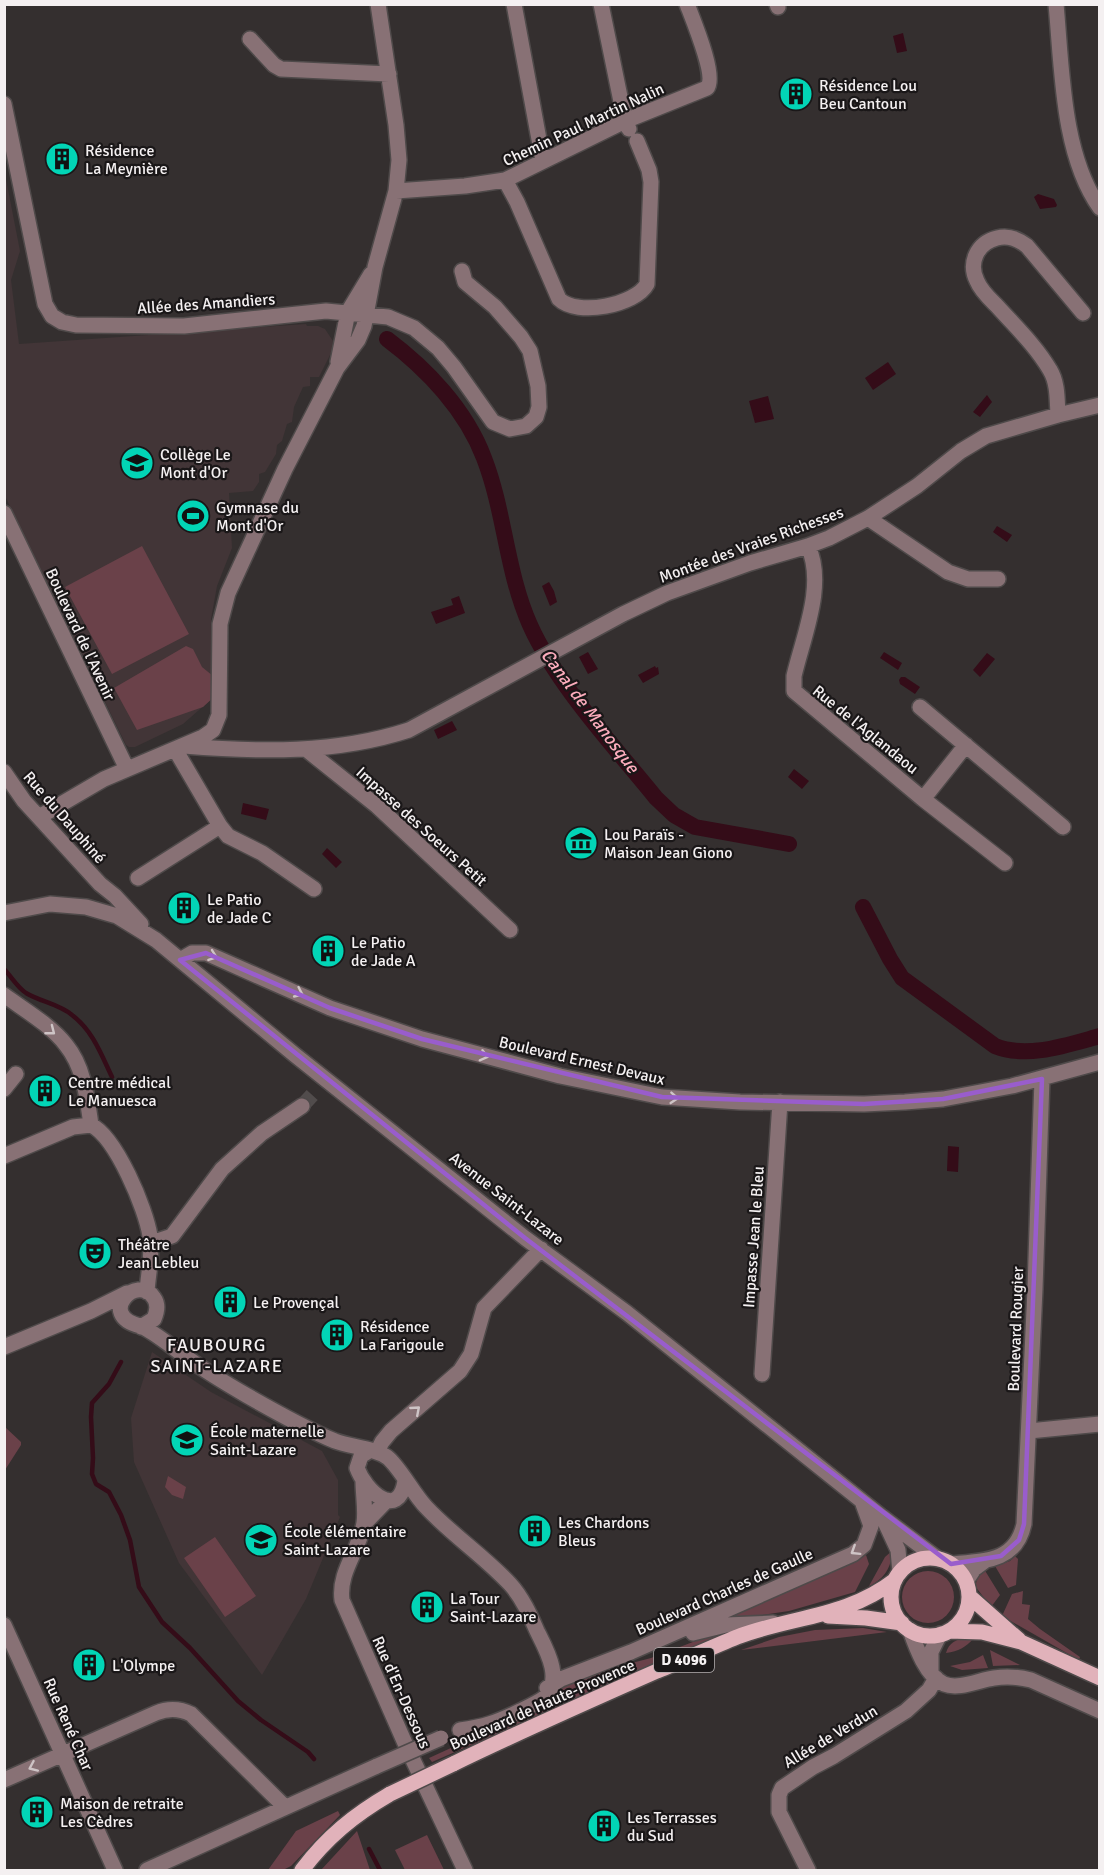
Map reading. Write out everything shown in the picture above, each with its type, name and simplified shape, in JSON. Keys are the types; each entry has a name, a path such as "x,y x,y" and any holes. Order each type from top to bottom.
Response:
{"main road":[{"path":"945,1632 964,1616 969,1596 966,1581 959,1571 945,1561 917,1560 897,1576 891,1592 895,1614 906,1627 929,1635 945,1632 982,1632 1021,1642 1100,1678"},
{"name":"Boulevard de Haute-Provence","path":"302,1870 341,1827 354,1816 390,1794 514,1735 727,1641 756,1630 822,1616 865,1600 897,1576"},
{"path":"969,1596 1021,1642"},
{"name":"Boulevard de Haute-Provence","path":"822,1616 866,1618 906,1627"}],"street":[{"path":"314,889 262,853 228,836 220,826 179,747 209,734 218,721 220,624 228,593 280,479 337,368 358,340 367,314 375,267 396,191 399,160 378,4"},
{"path":"514,4 543,161"},
{"path":"505,180 518,202 559,299 569,306 588,309 634,296 643,291 647,284 651,182 649,170 631,130 601,4"},
{"name":"Chemin Paul Martin Nalin","path":"396,191 465,186 505,180 543,161 631,130 710,86 711,81 704,51 687,4"},
{"path":"1056,4 1072,142 1082,179 1100,208"},
{"path":"250,39 274,65 281,69 389,74"},
{"name":"Allée des Amandiers","path":"4,104 45,304 52,316 70,325 184,326 326,311 395,319 423,334 454,367 493,422 510,429 526,426 536,417 539,407 538,386 530,351 495,307 465,282 462,271"},
{"path":"1058,415 1056,386 1050,370 1038,352 977,283 973,262 978,250 996,238 1011,238 1021,242 1027,246 1083,313"},
{"path":"337,368 348,312 375,267"},
{"name":"Montée des Vraies Richesses","path":"39,817 78,793 179,747 308,750 384,737 409,730 623,614 675,590 829,538 868,518 917,486 961,451 986,436 1100,405"},
{"name":"Boulevard de l'Avenir","path":"4,513 127,769"},
{"path":"868,518 948,572 968,579 998,579"},
{"name":"Rue de l'Aglandaou","path":"808,546 815,564 815,583 794,676 794,691 923,799 1005,863"},
{"path":"920,707 1063,827"},
{"path":"923,799 966,745"},
{"name":"Impasse des Soeurs Petit","path":"308,750 377,806 510,930"},
{"name":"Rue du Dauphiné","path":"4,772 24,801 100,884 120,894 156,940"},
{"path":"138,878 220,826"},
{"name":"Rue du Dauphiné","path":"100,884 107,912"},
{"name":"Avenue Saint-Lazare","path":"4,913 50,904 86,907 107,912 156,940 295,1055 541,1250 696,1367 746,1410 882,1517 945,1561"},
{"name":"Boulevard Ernest Devaux","path":"180,960 192,953 206,953 330,1008 365,1021 551,1074 648,1095 710,1101 864,1104 905,1102 943,1099 1042,1079 1100,1062"},
{"path":"4,995 66,1045 74,1057 83,1080 91,1125"},
{"path":"295,1055 292,1060 321,1084 316,1091"},
{"path":"4,1089 16,1074"},
{"name":"Boulevard Rougier","path":"966,1581 974,1569 986,1560 1008,1552 1022,1534 1027,1491 1042,1079"},
{"name":"Impasse Jean le Bleu","path":"762,1374 780,1102"},
{"path":"151,1243 172,1236 222,1169 261,1134 302,1107"},
{"path":"4,1156 73,1127 91,1125 98,1128 110,1141 143,1212 151,1243 148,1271 137,1292 120,1305 123,1319"},
{"path":"360,1474 361,1456 373,1452 391,1431 460,1371 471,1354 484,1308 541,1250"},
{"path":"4,1347 137,1292 156,1300 157,1313 167,1344"},
{"path":"91,1311 102,1312 141,1327 208,1373 255,1401 336,1441 373,1452 394,1463 426,1507 512,1585 531,1617 551,1660 552,1677"},
{"path":"141,1327 151,1322 157,1313"},
{"path":"1029,1431 1100,1424"},
{"path":"336,1441 376,1496 426,1507"},
{"name":"Rue d'En-Dessous","path":"360,1474 364,1524 347,1567 342,1600 404,1741 465,1870"},
{"path":"392,1499 404,1490 405,1481"},
{"name":"Rue d'En-Dessous","path":"364,1524 392,1499"},
{"name":"Boulevard Charles de Gaulle","path":"147,1870 441,1738 460,1730 496,1723 546,1696 552,1677 584,1670 631,1652 858,1551 868,1538 871,1526 862,1501"},
{"path":"882,1517 896,1541 897,1576"},
{"name":"Boulevard Rougier","path":"945,1561 986,1560"},
{"path":"631,1652 718,1626 788,1622"},
{"name":"Rue René Char","path":"4,1625 115,1870"},
{"path":"906,1627 933,1675 943,1683 951,1685 1012,1677 1031,1680 1100,1711"},
{"path":"933,1675 931,1652 945,1632"},
{"name":"Allée de Verdun","path":"808,1870 779,1812 778,1802 782,1788 906,1711 929,1690 933,1675"},
{"path":"4,1780 156,1713 170,1709 181,1710 195,1718 285,1807"}],"highlighted area":[{"path":"206,953 330,1008 422,1039 662,1097 864,1104 943,1099 1042,1079 1024,1524 1019,1540 1001,1556 951,1564 525,1238 180,960"}],"shaded area":[{"path":"903,33 907,51 897,53 893,36"},
{"name":"Collège Le Mont d'Or","path":"5,174 20,251 11,280 19,344 306,324 325,329 333,341 332,351 319,377 310,377 310,386 303,387 294,407 292,422 287,424 282,441 277,445 276,454 265,472 259,474 259,482 253,491 229,493 232,548 217,586 211,619 215,696 183,724 135,747 126,745 5,496"},
{"path":"1038,194 1054,199 1056,207 1040,209 1034,197"},
{"path":"888,362 896,374 873,390 865,378"},
{"path":"987,395 992,402 980,417 973,412"},
{"path":"768,396 774,419 755,423 749,401"},
{"path":"997,526 1012,535 1007,542 993,532"},
{"path":"142,546 189,634 112,674 65,587"},
{"path":"549,582 557,602 550,606 542,586"},
{"path":"459,596 465,613 436,624 431,612 453,605 451,599"},
{"path":"186,646 193,649 202,667 213,676 215,696 203,707 137,730 114,688"},
{"path":"588,652 598,669 588,674 579,657"},
{"path":"884,652 902,663 898,670 880,658"},
{"path":"987,653 995,659 980,677 973,670"},
{"path":"655,666 658,667 659,674 643,683 638,675"},
{"path":"901,677 905,677 920,687 915,694 900,684"},
{"path":"452,721 457,730 438,739 434,730"},
{"path":"794,769 809,781 802,789 788,777"},
{"path":"243,803 269,809 266,820 241,814"},
{"path":"327,848 342,862 336,868 322,854"},
{"path":"948,1146 959,1147 958,1172 947,1171"},
{"name":"École élémentaire Saint-Lazare","path":"152,1352 211,1392 322,1451 338,1480 338,1515 340,1517 306,1599 262,1675 179,1563 134,1462 131,1418"},
{"path":"5,1427 21,1442 21,1445 5,1470"},
{"path":"168,1476 186,1487 183,1499 172,1495 165,1487"},
{"path":"215,1537 256,1596 225,1617 184,1558"},
{"path":"893,1550 886,1572 869,1586 885,1557"},
{"path":"866,1555 869,1564 855,1592 789,1611 715,1622"},
{"path":"1015,1556 1018,1559 1016,1585 1008,1588 995,1566 1010,1561"},
{"path":"984,1569 1000,1595 991,1607 975,1586 979,1574"},
{"path":"928,1571 938,1573 946,1579 952,1587 954,1597 952,1607 946,1615 938,1621 928,1623 918,1621 910,1615 904,1607 902,1597 904,1587 910,1579 918,1573"},
{"path":"1023,1591 1022,1604 1030,1605 1028,1619 1080,1657 1079,1660 1002,1616 1012,1594"},
{"path":"863,1628 887,1632 741,1650 779,1637 815,1630"},
{"path":"719,1632 721,1636 432,1762 429,1758 549,1703 562,1687 605,1670 651,1658"},
{"path":"967,1637 974,1638 962,1648 946,1653 954,1642"},
{"path":"990,1650 1020,1665 993,1666"},
{"path":"983,1655 988,1668 962,1670 950,1666 970,1662"},
{"path":"338,1811 340,1815 291,1866 283,1870 268,1870 296,1831"},
{"path":"357,1831 370,1870 321,1870"},
{"path":"427,1835 444,1870 405,1870 395,1850"}],"waterway":[{"name":"Canal de Manosque","path":"387,339 431,377 467,423 491,478 510,563 530,625 555,670 587,714 656,798 674,815 695,827 789,844"},
{"name":"Canal de Manosque","path":"863,907 902,978 995,1046 1007,1050 1034,1051 1061,1047 1100,1036"},
{"path":"4,969 26,993 61,1008 79,1021 96,1043 112,1077"},
{"path":"121,1362 109,1384 92,1403 92,1474 96,1484 109,1492 121,1515 130,1540 139,1587 162,1622 190,1648 238,1701 261,1720 308,1752 314,1759"},
{"path":"369,1849 380,1870"}],"tunnel":[{"path":"302,1106 315,1092"}],"place":[{"name":"Résidence Lou Beu Cantoun","path":"796,94"},
{"name":"Résidence La Meynière","path":"62,159"},
{"name":"Collège Le Mont d'Or","path":"137,463"},
{"name":"Gymnase du Mont d'Or","path":"193,516"},
{"name":"Lou Paraïs - Maison Jean Giono","path":"581,843"},
{"name":"Le Patio de Jade C","path":"184,908"},
{"name":"Le Patio de Jade A","path":"328,951"},
{"name":"Centre médical Le Manuesca","path":"45,1091"},
{"name":"Théâtre Jean Lebleu","path":"95,1253"},
{"name":"Le Provençal","path":"230,1302"},
{"name":"Résidence La Farigoule","path":"337,1335"},
{"name":"École maternelle Saint-Lazare","path":"187,1440"},
{"name":"Les Chardons Bleus","path":"535,1531"},
{"name":"École élémentaire Saint-Lazare","path":"261,1540"},
{"name":"La Tour Saint-Lazare","path":"427,1607"},
{"name":"L'Olympe","path":"89,1665"},
{"name":"Maison de retraite Les Cèdres","path":"37,1812"},
{"name":"Les Terrasses du Sud","path":"604,1826"}],"district":[{"name":"FAUBOURG SAINT-LAZARE","path":"217,1355"}]}
